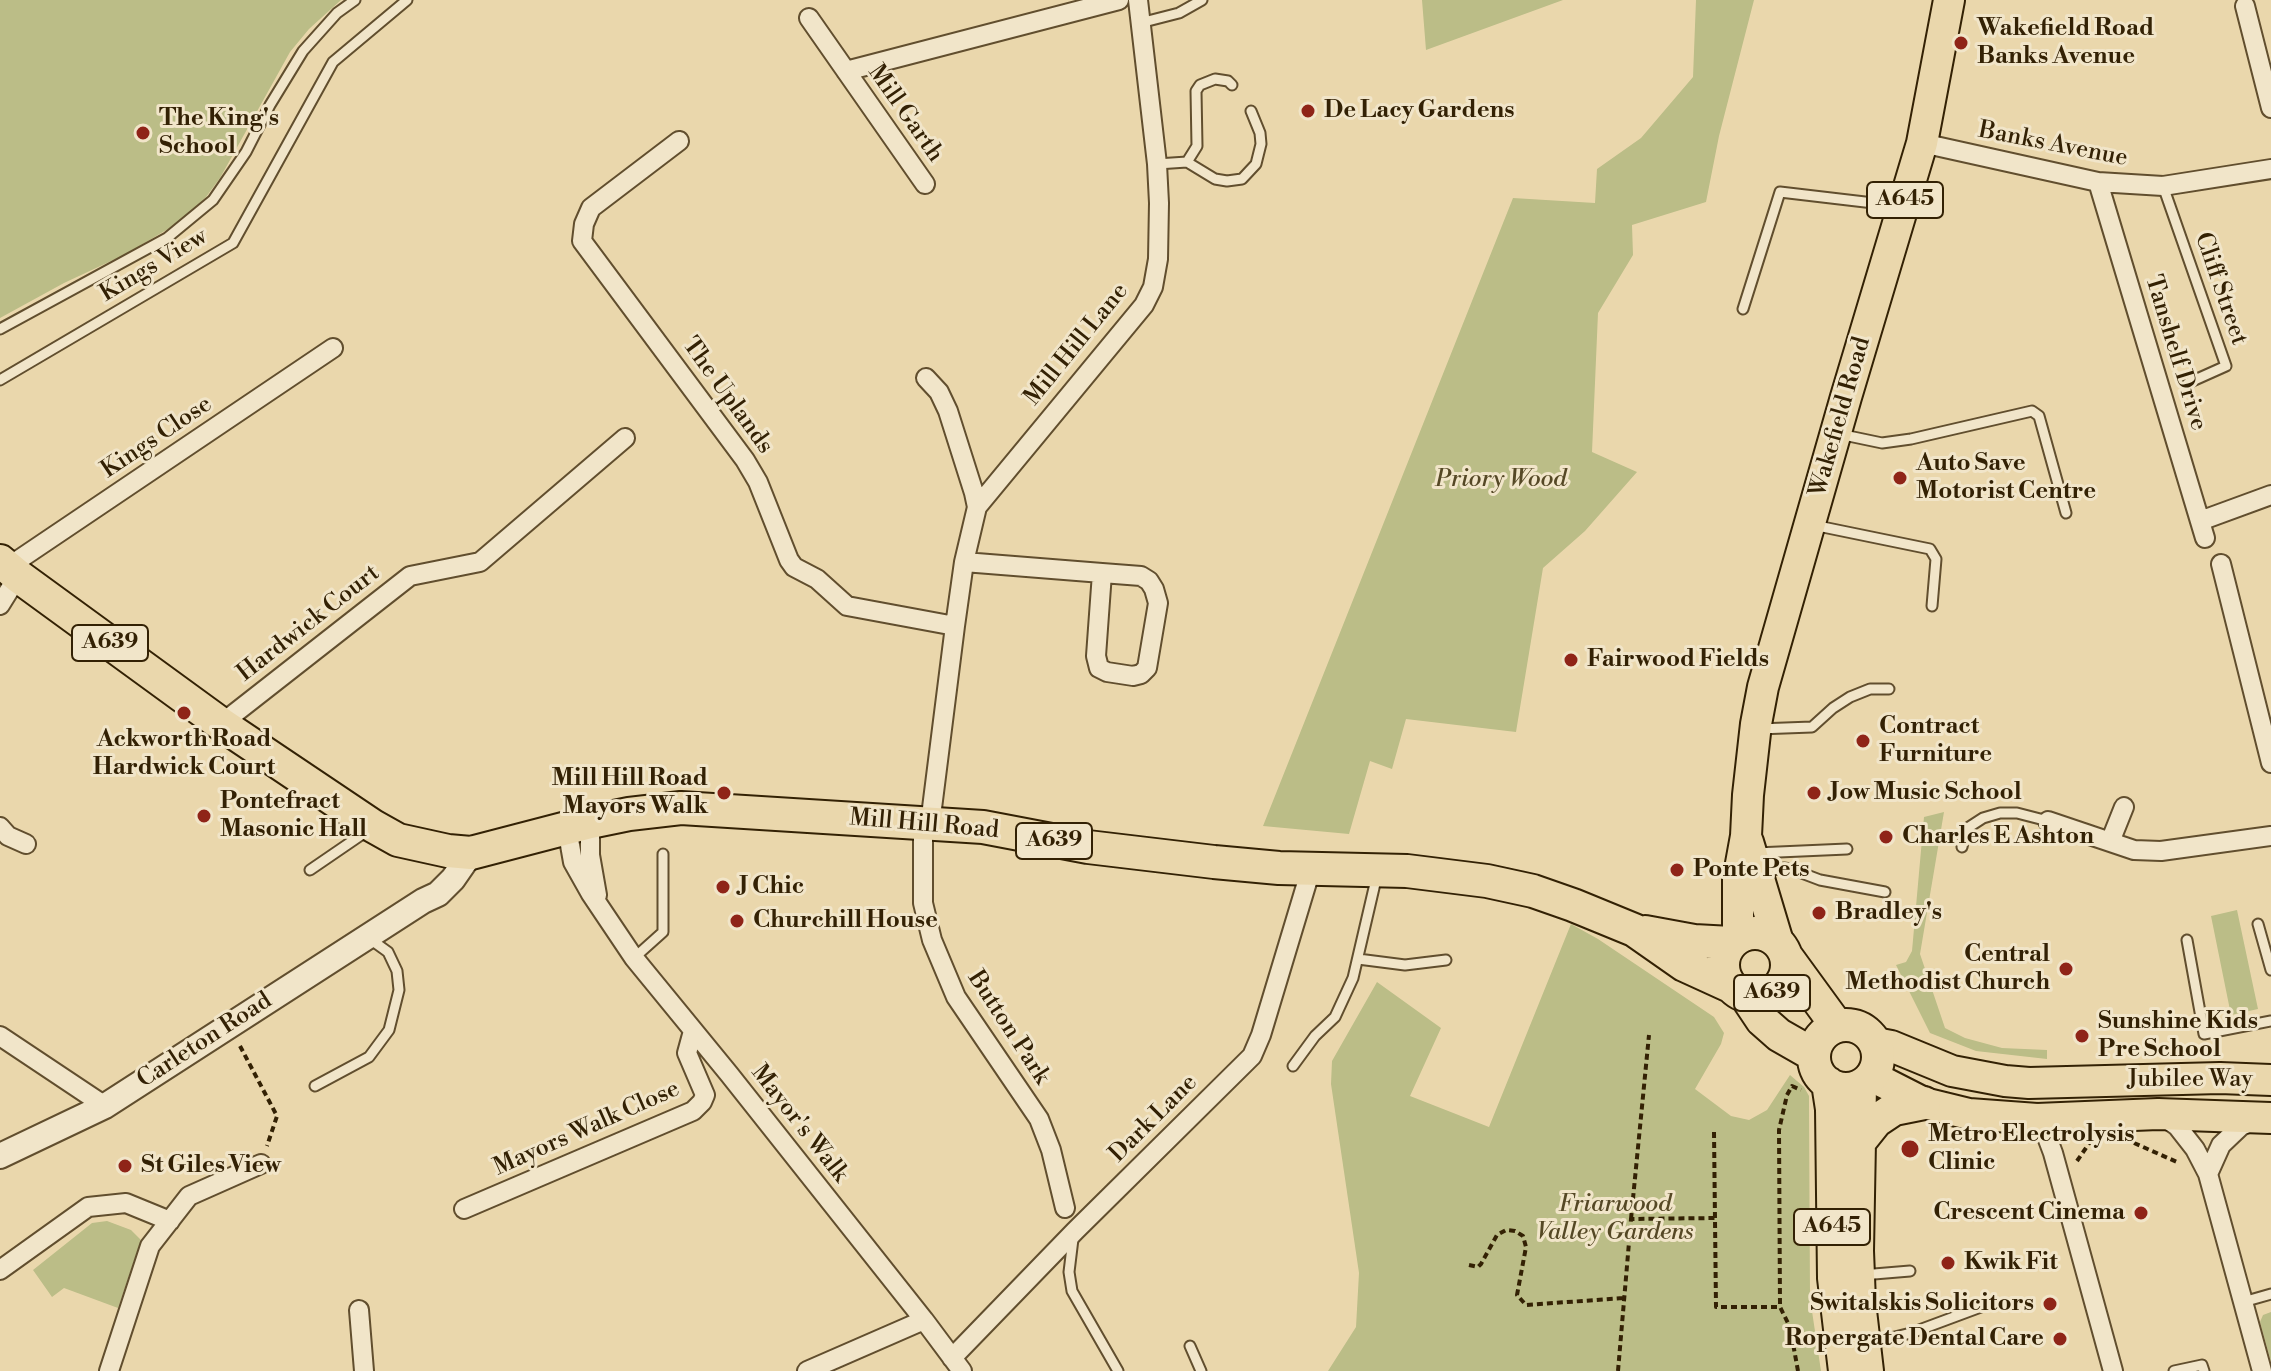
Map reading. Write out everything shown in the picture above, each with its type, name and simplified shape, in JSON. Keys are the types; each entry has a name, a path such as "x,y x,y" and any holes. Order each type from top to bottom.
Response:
{"highway":[{"name":"A639","path":"9,568 221,724 373,826 398,840 460,852"},
{"name":"Mill Hill Road","path":"460,852 629,814 681,808 983,827 1088,847 1214,862 1311,869 1378,869 1487,881 1533,891 1634,930 1694,941 1735,940"},
{"name":"Mill Hill Road","path":"1634,930 1684,965 1738,991"},
{"name":"A639","path":"1837,1026 1782,949 1769,936 1748,933 1735,940 1723,960 1725,978 1779,1035 1843,1075"},
{"name":"A639","path":"1738,991 1756,998 1766,996 1782,984 1786,975 1782,949"},
{"name":"A639","path":"1843,1075 1816,1045 1822,1037 1837,1026 1855,1026 1875,1043"},
{"path":"1843,1075 1878,1060 1875,1043"},
{"name":"A645","path":"1843,1075 1858,1115 1858,1276 1865,1358"},
{"name":"A645","path":"1843,1075 1832,1109 1834,1278 1845,1371"},
{"path":"1860,1141 1876,1121 1894,1109 1924,1103"}],"main road":[{"name":"Wakefield Road","path":"1782,949 1752,854 1748,795 1755,729 1763,687 1809,524 1922,143 1949,0"},
{"name":"Wakefield Road","path":"1735,940 1738,880 1752,854"},
{"name":"Jubilee Way","path":"1875,1043 1891,1046 1952,1071 2005,1081 2271,1080"},
{"name":"Jubilee Way","path":"1843,1075 1924,1103 1969,1114 2037,1119 2158,1114 2266,1117"}],"street":[{"name":"Mill Garth","path":"846,71 1119,0"},
{"name":"Mill Hill Lane","path":"977,507 1144,305 1153,287 1158,259 1157,164 1138,0"},
{"path":"2245,6 2267,74 2271,108"},
{"name":"Mill Garth","path":"809,18 925,184"},
{"name":"The Uplands","path":"679,141 591,208 584,224 582,241 745,460 758,482 794,567 817,579 847,606 955,626"},
{"name":"Banks Avenue","path":"1922,143 2098,182 2163,186 2271,169"},
{"name":"Tanshelf Drive","path":"2098,182 2203,529 2271,495"},
{"name":"Kings Close","path":"9,568 333,348"},
{"name":"Mill Hill Lane","path":"926,378 939,392 948,411 977,507 964,562 927,824"},
{"name":"Hardwick Court","path":"221,724 410,576 480,562 625,438"},
{"path":"964,562 1141,576 1149,581 1158,603 1147,668 1141,674 1133,676 1099,668 1096,656 1102,573"},
{"path":"2221,564 2271,763"},
{"path":"0,605 9,568"},
{"path":"2110,842 2124,807"},
{"path":"2048,821 2134,850 2161,851 2271,836"},
{"name":"Button Park","path":"927,824 923,903 932,940 956,997 1039,1119 1051,1150 1065,1208"},
{"name":"Mayor's Walk","path":"579,825 573,862 634,958 957,1364"},
{"name":"Carleton Road","path":"0,1156 105,1106 438,894 453,879 460,852"},
{"name":"Dark Lane","path":"957,1364 1075,1231 1252,1056 1311,869"},
{"name":"Mayors Walk Close","path":"464,1209 693,1111 705,1095 687,1053 693,1031"},
{"path":"0,1036 105,1106"},
{"path":"2158,1114 2177,1126 2195,1149 2208,1174 2262,1371"},
{"path":"2208,1174 2221,1145 2241,1126 2266,1117"},
{"path":"2037,1119 2049,1141 2113,1371"},
{"path":"109,1371 150,1246 189,1196 261,1164"},
{"path":"0,1270 88,1207 126,1203 170,1221"},
{"path":"359,1310 364,1371"},
{"path":"807,1371 924,1320"}],"lane":[{"path":"0,329 167,238 213,200 246,152 303,51 337,13 355,0"},
{"name":"Kings View","path":"0,380 233,243 333,62 407,0"},
{"path":"1140,23 1179,13 1202,0"},
{"path":"1187,162 1197,146 1196,91 1200,85 1215,79 1228,81 1232,85"},
{"path":"1157,164 1187,162 1215,179 1242,179 1256,164 1261,144 1251,111"},
{"name":"Cliff Street","path":"2163,186 2226,366 2188,383"},
{"path":"1743,309 1780,192 1903,207"},
{"path":"1836,433 1882,443 2032,411 2039,416 2066,513"},
{"path":"1809,524 1930,549 1936,559 1932,606"},
{"path":"1755,729 1812,727 1850,697 1870,689 1889,689"},
{"path":"1962,847 1966,829 1983,818 2000,813 2017,813 2048,821"},
{"path":"310,870 359,839 373,826"},
{"path":"1752,854 1847,849"},
{"path":"634,958 663,932 663,854"},
{"path":"1752,854 1820,880 1885,892"},
{"path":"1293,1066 1315,1036 1335,1017 1353,978 1378,869"},
{"path":"2258,924 2271,970"},
{"path":"315,1086 369,1057 389,1030 399,990 397,971 388,952 367,937"},
{"path":"2187,940 2204,1034 2271,1021"},
{"path":"1358,959 1405,965 1446,960"},
{"path":"1075,1231 1069,1272 1072,1291 1118,1371"},
{"path":"1858,1276 1910,1271"},
{"path":"2243,1302 2271,1294"},
{"path":"1865,1358 1911,1333 1989,1304"},
{"path":"1190,1346 1201,1371"},
{"path":"2174,1371 2202,1365 2204,1371"}],"path":[{"path":"229,1026 277,1116 261,1164"},
{"path":"1618,1371 1649,1035"},
{"path":"1787,1095 1779,1130 1780,1307 1790,1327 1798,1371"},
{"path":"1714,1132 1716,1307 1780,1307"},
{"path":"2075,1169 2081,1153 2096,1135"},
{"path":"2133,1142 2183,1164"},
{"path":"1631,1219 1717,1218"},
{"path":"1469,1265 1478,1267 1481,1264 1497,1235 1506,1230 1515,1231 1523,1236 1526,1247 1517,1295 1526,1305 1624,1298"}],"green space":[{"name":"The King's School","path":"0,0 341,0 309,29 290,52 220,178 190,213 126,254 0,318"},
{"path":"1422,0 1563,0 1426,50"},
{"name":"Priory Wood","path":"1696,0 1754,0 1719,136 1706,202 1632,225 1633,255 1598,313 1592,452 1637,472 1585,531 1543,568 1516,732 1406,719 1392,769 1370,761 1349,834 1263,826 1513,198 1595,203 1597,169 1641,138 1693,77"},
{"path":"1944,812 1920,954 1945,1028 1965,1038 2002,1048 2047,1050 2047,1059 1976,1051 1930,1033 1896,965 1906,962 1912,951 1924,817"},
{"path":"2237,910 2258,1009 2231,1015 2211,916"},
{"name":"Friarwood Valley Gardens","path":"1571,924 1714,1017 1724,1033 1695,1089 1731,1116 1749,1120 1767,1110 1790,1075 1804,1087 1809,1096 1810,1298 1821,1371 1328,1371 1356,1327 1359,1273 1331,1084 1332,1061 1377,982 1441,1028 1410,1096 1489,1127"},
{"path":"107,1221 131,1230 141,1240 118,1308 64,1288 52,1297 33,1270 92,1223"},
{"path":"2271,1312 2271,1362 2260,1322 2263,1315"}],"place":[{"name":"Wakefield Road Banks Avenue","path":"1961,43"},
{"name":"De Lacy Gardens","path":"1308,111"},
{"name":"The King's School","path":"143,133"},
{"name":"Auto Save Motorist Centre","path":"1900,478"},
{"name":"Fairwood Fields","path":"1571,660"},
{"name":"Ackworth Road Hardwick Court","path":"184,713"},
{"name":"Contract Furniture","path":"1863,741"},
{"name":"Mill Hill Road Mayors Walk","path":"724,793"},
{"name":"Jow Music School","path":"1814,793"},
{"name":"Pontefract Masonic Hall","path":"204,816"},
{"name":"Charles E Ashton","path":"1886,837"},
{"name":"Ponte Pets","path":"1677,870"},
{"name":"J Chic","path":"723,887"},
{"name":"Bradley's","path":"1819,913"},
{"name":"Churchill House","path":"737,921"},
{"name":"Central Methodist Church","path":"2066,969"},
{"name":"Sunshine Kids Pre School","path":"2082,1036"},
{"name":"Metro Electrolysis Clinic","path":"1910,1149"},
{"name":"St Giles View","path":"125,1166"},
{"name":"Crescent Cinema","path":"2141,1213"},
{"name":"Kwik Fit","path":"1948,1263"},
{"name":"Switalskis Solicitors","path":"2050,1304"},
{"name":"Ropergate Dental Care","path":"2060,1339"}]}
